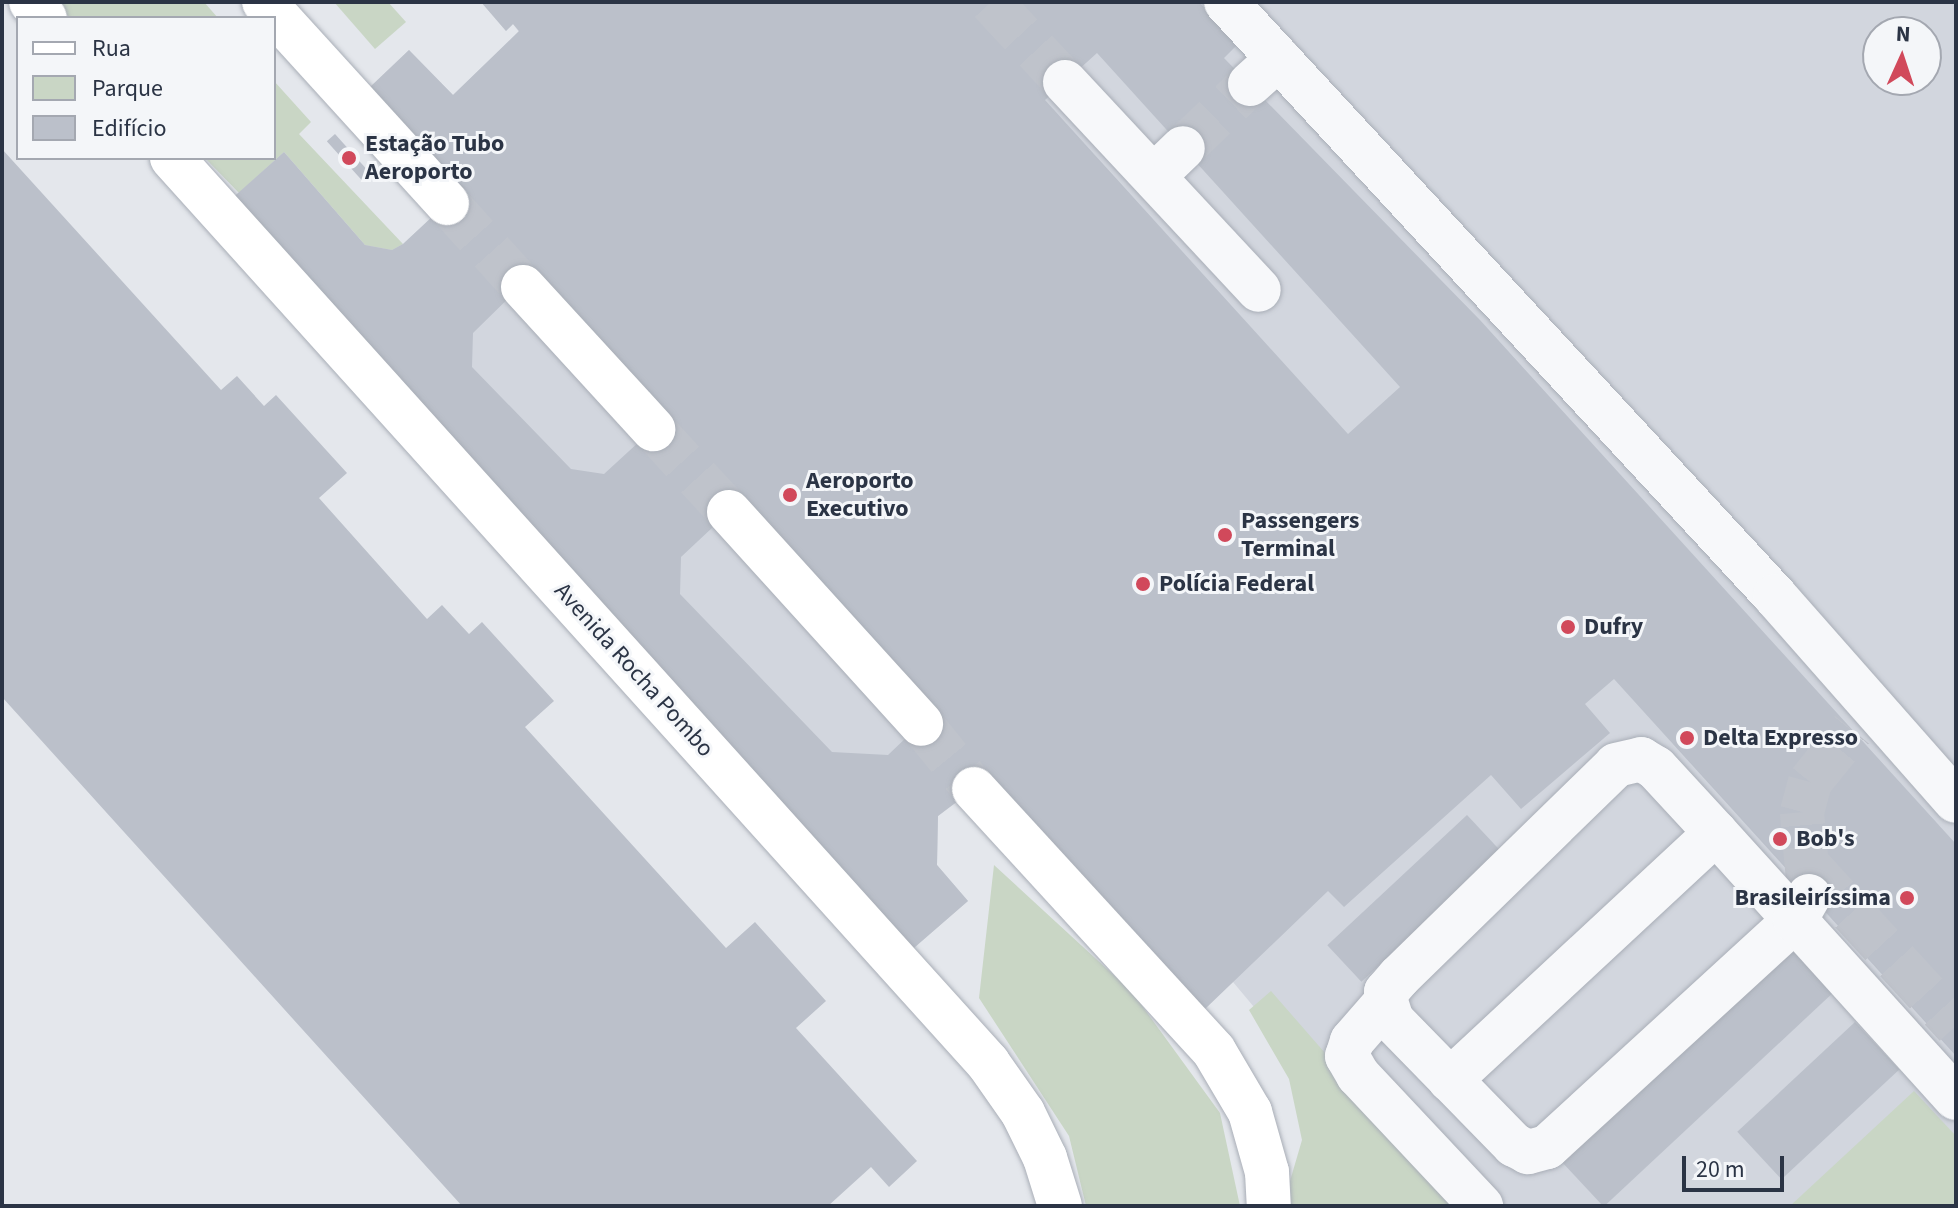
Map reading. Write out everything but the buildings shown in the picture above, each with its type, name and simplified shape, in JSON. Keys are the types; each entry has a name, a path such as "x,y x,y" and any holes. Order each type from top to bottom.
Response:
{"main road":[{"path":"264,2 447,203"},
{"name":"Avenida Rocha Pombo","path":"174,160 988,1063 1023,1113 1060,1206"},
{"path":"523,287 653,429"},
{"path":"729,512 921,724"},
{"path":"974,789 1214,1051 1250,1112 1267,1172 1269,1206"}],"lane":[{"path":"1226,2 1264,72 1862,718 1956,801"},
{"path":"1065,82 1169,162 1259,290"},
{"path":"1802,908 1547,1147 1528,1152 1514,1145 1392,1020 1386,1002 1386,992 1399,977 1616,765 1641,759 1656,768 1716,833 1802,908 1956,1098"},
{"path":"1450,1080 1716,833"},
{"path":"1386,1002 1352,1041 1347,1056 1358,1075 1481,1206"}],"shaded area":[{"path":"481,2 1956,2 1956,1206 1421,1206 1233,982 988,775 938,816 937,865 968,901 900,960 239,193 284,152 365,245 403,244 447,203 368,89 409,50 453,95 519,32 513,24 506,31"}],"green space":[{"path":"55,2 204,2 216,16 68,16"},
{"path":"334,2 388,2 406,22 375,49"},
{"path":"276,83 311,122 299,134 403,244 392,250 365,245 284,152 276,159"},
{"path":"207,160 275,160 239,193"},
{"path":"994,865 1132,992 1220,1113 1240,1206 1086,1206 1069,1136 979,998"},
{"path":"1271,991 1441,1186 1450,1206 1291,1206 1290,1181 1302,1140 1289,1079 1249,1010"},
{"path":"1914,1091 1956,1136 1956,1206 1790,1206"}],"tunnel":[{"path":"991,2 1065,82"},
{"path":"1183,148 1250,84"},
{"path":"447,203 523,287"},
{"path":"653,429 729,512"},
{"path":"921,724 974,789"},
{"path":"1809,891 1802,812 1810,782 1852,730"},
{"path":"1807,864 1956,1026"}],"place":[{"name":"Estação Tubo Aeroporto","path":"349,158"},
{"name":"Aeroporto Executivo","path":"790,495"},
{"name":"Passengers Terminal","path":"1225,535"},
{"name":"Polícia Federal","path":"1143,584"},
{"name":"Dufry","path":"1568,627"},
{"name":"Delta Expresso","path":"1687,738"},
{"name":"Bob's","path":"1780,839"},
{"name":"Brasileiríssima","path":"1907,898"}]}
